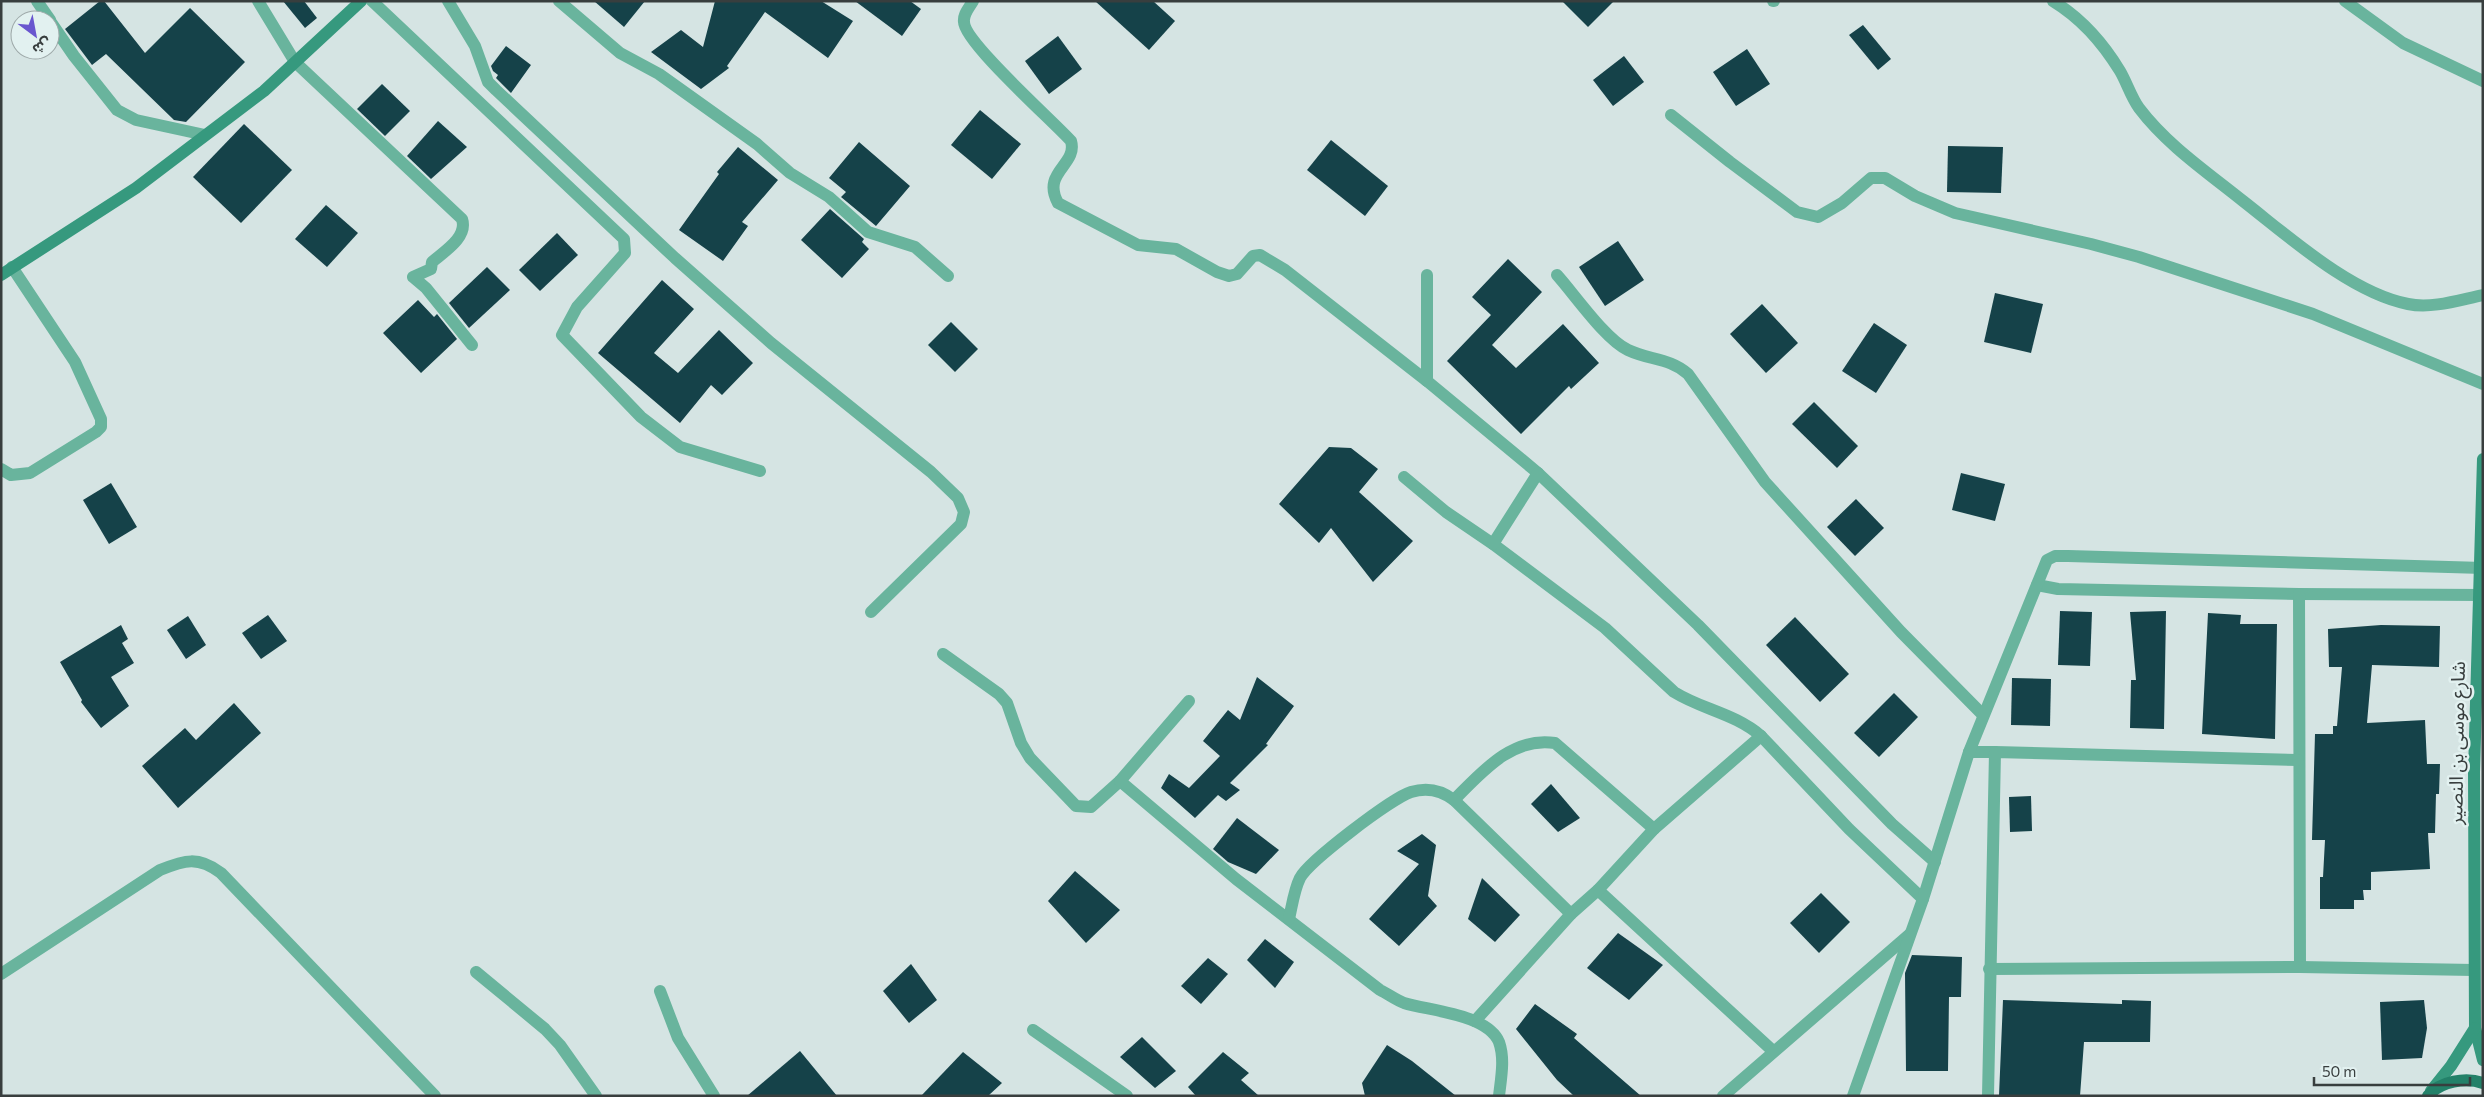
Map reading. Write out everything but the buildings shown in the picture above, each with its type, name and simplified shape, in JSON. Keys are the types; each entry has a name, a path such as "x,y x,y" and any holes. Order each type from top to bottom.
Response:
{"main road":[{"path":"2430,1094 2452,1081 2474,1080 2483,1083"}],"street":[{"path":"258,1 295,62 462,219 464,226 461,235 432,262 431,269 413,277 426,288 472,345"},
{"path":"1,469 11,475 30,473 96,432 101,426 102,419 76,362 7,271 136,188 264,91 361,1"},
{"path":"372,1 624,239 625,253 577,307 562,335 641,417 680,447 760,471"},
{"path":"448,1 475,46 483,70 492,86 698,278 771,343 931,472 958,498 964,512 961,524 871,612"},
{"path":"559,1 620,53 659,74 757,144 790,173 828,197 868,232 915,247 948,276"},
{"path":"973,1 964,15 964,24 967,32 990,60 1072,141 1071,152 1053,184 1052,193 1058,204 1138,245 1176,249 1223,274 1237,274 1253,256 1260,255 1285,270 1427,381 1538,473 1698,625 1892,824 1935,862"},
{"path":"2053,1 2090,29 2119,71 2138,107 2174,146 2301,247 2356,283 2383,297 2409,305 2431,305 2483,294"},
{"path":"2345,1 2403,43 2483,81"},
{"path":"60,35 74,56 117,110 126,117 205,136"},
{"path":"1671,115 1730,162 1797,212 1803,214 1818,217 1828,213 1871,178 1885,178 1915,196 1955,213 2130,254 2313,314 2483,384"},
{"path":"1427,275 1427,381"},
{"path":"1557,275 1614,340 1638,354 1678,365 1688,374 1765,482 1901,632 1983,715"},
{"name":"شارع موسى بن النصير","path":"2483,459 2474,970 2475,1028 2483,1060"},
{"path":"1493,544 1538,473"},
{"path":"1404,477 1446,512 1493,544 1604,628 1674,692 1687,700 1746,723 1762,736 1849,829 1923,899"},
{"path":"1853,1096 1923,899 1969,752 2047,560 2055,556 2480,568"},
{"path":"2037,585 2058,588 2299,594 2480,595"},
{"path":"2299,594 2300,968"},
{"path":"943,654 999,694 1007,703 1021,743 1030,758 1076,806 1091,807 1120,781 1188,701"},
{"path":"1475,1021 1571,914 1598,890 1654,829 1762,736"},
{"path":"1454,800 1490,764 1511,751 1545,742 1554,743 1654,829"},
{"path":"1969,752 2298,760"},
{"path":"1988,1096 1989,969 1995,752"},
{"path":"1120,781 1236,879 1380,990 1403,1002 1475,1021 1487,1028 1498,1040 1503,1058 1499,1096"},
{"path":"1289,919 1300,879 1308,867 1372,816 1410,792 1428,789 1445,793 1454,800 1571,914"},
{"path":"1,974 160,870 176,863 192,860 209,864 221,873 434,1096"},
{"path":"1598,890 1772,1052"},
{"path":"1723,1096 1910,934"},
{"path":"1989,969 2300,968 2474,970"},
{"path":"476,972 555,1040 576,1066 596,1096"},
{"path":"660,991 678,1038 714,1096"},
{"path":"2430,1094 2451,1066 2475,1028"},
{"path":"1033,1030 1127,1096"}]}
